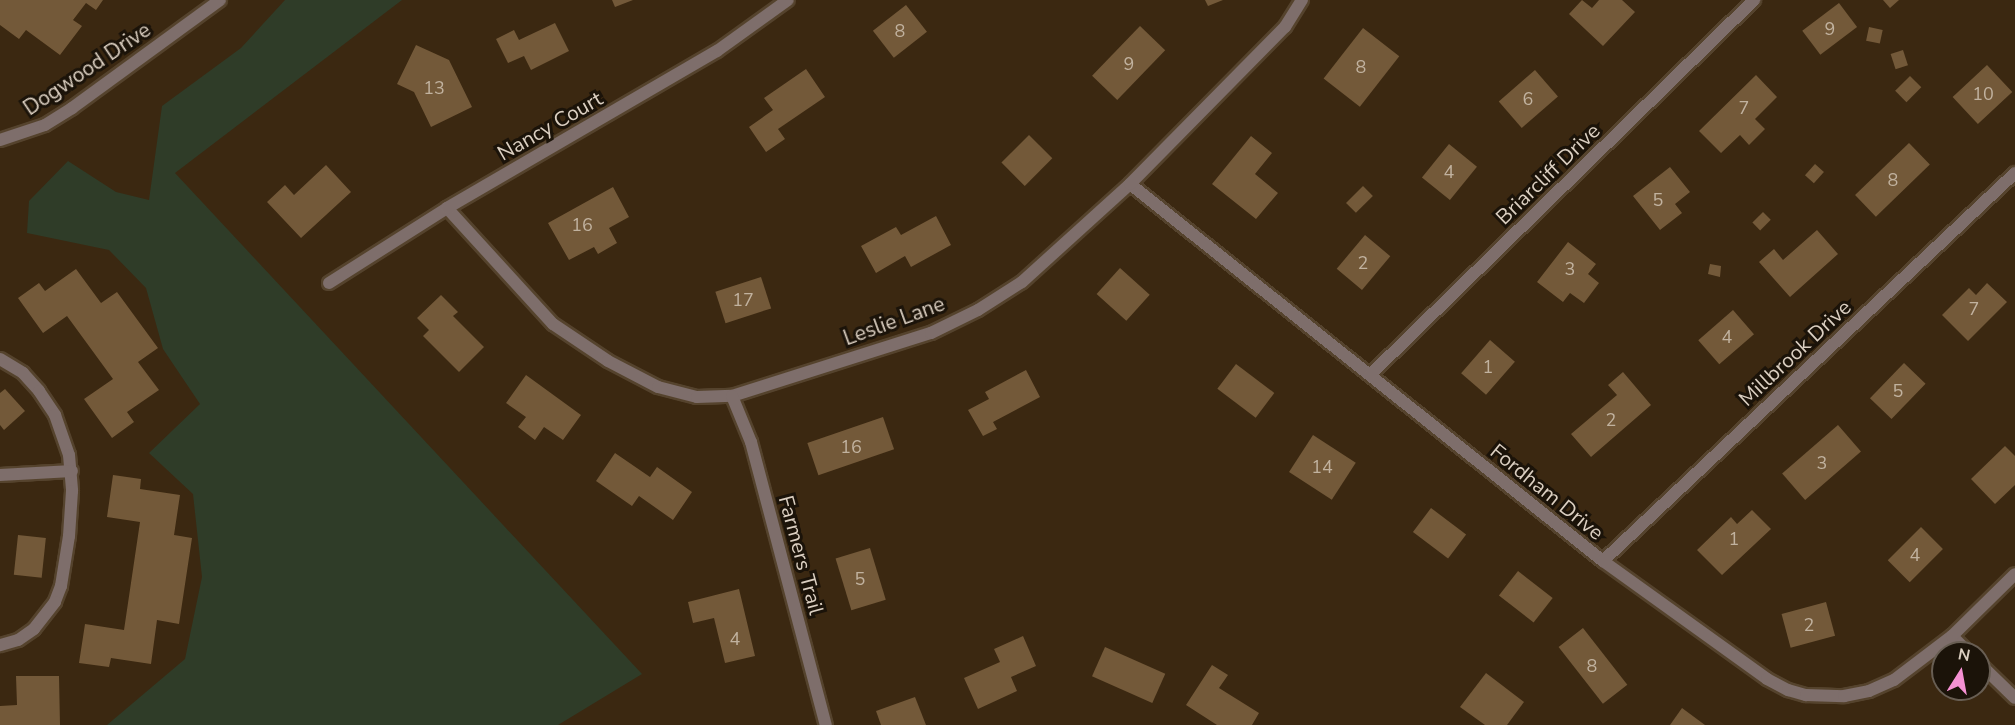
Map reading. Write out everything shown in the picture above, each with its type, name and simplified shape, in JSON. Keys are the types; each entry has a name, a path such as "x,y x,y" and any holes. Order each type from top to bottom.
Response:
{"street":[{"name":"Dogwood Drive","path":"0,140 19,135 54,119 220,0"},
{"name":"Nancy Court","path":"329,283 447,208 717,51 788,0"},
{"name":"Leslie Lane","path":"447,208 490,259 553,324 608,361 658,387 697,397 732,396 931,333 978,310 1022,282 1130,184 1285,27 1302,0"},
{"name":"Briarcliff Drive","path":"1370,375 1754,0"},
{"name":"Millbrook Drive","path":"1603,561 2015,173"},
{"name":"Fordham Drive","path":"1130,184 1603,561 1748,667 1788,690 1826,698 1869,691 1894,680 1952,636 2015,574"},
{"path":"0,359 23,373 39,391 55,416 65,439 72,471 69,536 61,586 55,602 34,629 18,640 0,645"},
{"name":"Farmers Trail","path":"732,396 751,442 826,725"},
{"path":"0,475 72,471"},
{"path":"1952,636 1957,641"},
{"path":"1991,675 2015,698"}],"green space":[{"path":"285,0 402,0 175,173 642,674 558,725 107,725 185,659 202,577 193,494 149,453 200,404 163,349 146,288 109,250 27,233 29,201 68,161 116,192 149,200 162,106 241,48"}],"building":[{"path":"0,0 103,0 96,10 86,3 73,20 82,26 60,55 26,30 19,39 0,25"},
{"path":"612,0 633,0 615,7"},
{"path":"1205,0 1223,0 1208,6"},
{"path":"1582,0 1592,8 1599,0 1622,0 1635,12 1603,46 1569,14"},
{"path":"1883,0 1899,0 1890,8"},
{"path":"1839,3 1857,27 1820,55 1802,31"},
{"path":"906,5 927,32 894,58 873,31"},
{"path":"555,23 569,51 531,70 524,56 508,63 496,39 514,30 519,40"},
{"path":"1140,26 1165,50 1117,100 1092,76"},
{"path":"1869,27 1883,30 1880,44 1866,41"},
{"path":"1363,28 1399,56 1360,107 1324,78"},
{"path":"416,45 449,60 472,107 431,127 414,92 397,84"},
{"path":"1903,50 1908,65 1896,69 1891,54"},
{"path":"1987,65 2012,92 1978,124 1953,97"},
{"path":"806,69 825,97 778,129 785,139 766,152 749,127 773,110 764,98"},
{"path":"1535,70 1558,96 1522,128 1499,101"},
{"path":"1756,75 1777,97 1755,119 1765,129 1749,145 1740,135 1721,153 1699,131"},
{"path":"1910,76 1921,87 1906,102 1895,91"},
{"path":"1029,135 1052,158 1025,186 1001,163"},
{"path":"1251,136 1272,153 1255,174 1278,193 1256,219 1212,184"},
{"path":"1909,143 1930,165 1876,217 1855,195"},
{"path":"1449,144 1477,167 1450,200 1422,177"},
{"path":"1815,164 1824,172 1814,183 1805,175"},
{"path":"326,165 351,192 301,238 267,202 285,185 294,195"},
{"path":"1670,167 1690,192 1675,204 1682,213 1660,230 1633,196"},
{"path":"1363,186 1373,196 1356,213 1346,203"},
{"path":"613,187 629,217 609,228 617,243 598,254 594,247 569,260 548,223"},
{"path":"1763,212 1771,220 1760,230 1752,223"},
{"path":"936,216 951,245 911,267 905,256 876,273 861,246 896,227 901,235"},
{"path":"1817,230 1838,254 1790,297 1759,262 1774,249 1783,260"},
{"path":"1365,235 1390,256 1362,290 1337,269"},
{"path":"1568,242 1596,264 1588,274 1599,283 1584,303 1570,293 1563,302 1537,282"},
{"path":"1710,264 1721,266 1720,277 1708,274"},
{"path":"1120,268 1150,295 1126,321 1097,294"},
{"path":"76,269 101,303 117,292 158,348 138,362 159,390 127,412 134,422 112,438 84,399 113,379 67,316 43,333 18,298 39,283 45,291"},
{"path":"761,277 771,308 726,323 715,292"},
{"path":"1987,283 2007,302 1968,341 1942,315 1969,288 1976,295"},
{"path":"441,295 458,312 453,316 484,347 459,372 423,336 429,330 417,318"},
{"path":"1733,310 1754,334 1719,364 1698,340"},
{"path":"1490,340 1515,362 1486,395 1461,373"},
{"path":"1904,363 1926,384 1892,419 1870,398"},
{"path":"1236,364 1274,393 1256,418 1217,389"},
{"path":"1026,370 1040,397 993,422 997,429 983,436 968,410 989,399 985,392"},
{"path":"1623,372 1651,405 1591,457 1571,434 1617,395 1608,385"},
{"path":"526,375 581,415 563,440 544,427 535,440 518,427 526,417 506,403"},
{"path":"5,389 25,411 4,430 0,425 0,393"},
{"path":"883,417 894,449 818,475 807,443"},
{"path":"1838,425 1861,451 1805,500 1782,474"},
{"path":"1313,435 1356,463 1332,500 1289,472"},
{"path":"2005,446 2015,456 2015,485 1995,504 1971,479"},
{"path":"615,453 650,477 657,467 692,492 673,520 639,496 632,506 596,481"},
{"path":"113,475 141,479 140,489 180,495 174,535 192,538 179,624 157,620 151,664 111,658 109,667 79,663 85,624 124,630 140,522 107,517"},
{"path":"1431,508 1466,534 1448,558 1413,532"},
{"path":"1752,510 1771,529 1722,575 1697,550 1731,517 1737,524"},
{"path":"1921,527 1943,549 1910,582 1888,560"},
{"path":"18,535 46,538 42,578 14,575"},
{"path":"870,548 886,600 851,610 836,559"},
{"path":"1518,571 1553,598 1534,623 1499,595"},
{"path":"739,589 755,656 725,663 714,618 693,623 688,602"},
{"path":"1826,602 1835,636 1791,648 1782,614"},
{"path":"1583,628 1627,685 1603,704 1559,647"},
{"path":"1023,636 1036,666 1011,677 1017,691 978,709 964,678 1000,662 994,649"},
{"path":"1105,647 1165,674 1152,703 1092,676"},
{"path":"1212,665 1228,675 1219,688 1259,713 1252,725 1217,725 1186,705"},
{"path":"1486,673 1524,702 1507,725 1485,725 1460,707"},
{"path":"16,676 59,676 60,725 0,725 0,706 17,705"},
{"path":"915,697 926,725 881,725 876,711"},
{"path":"1682,708 1705,725 1670,725"}]}
